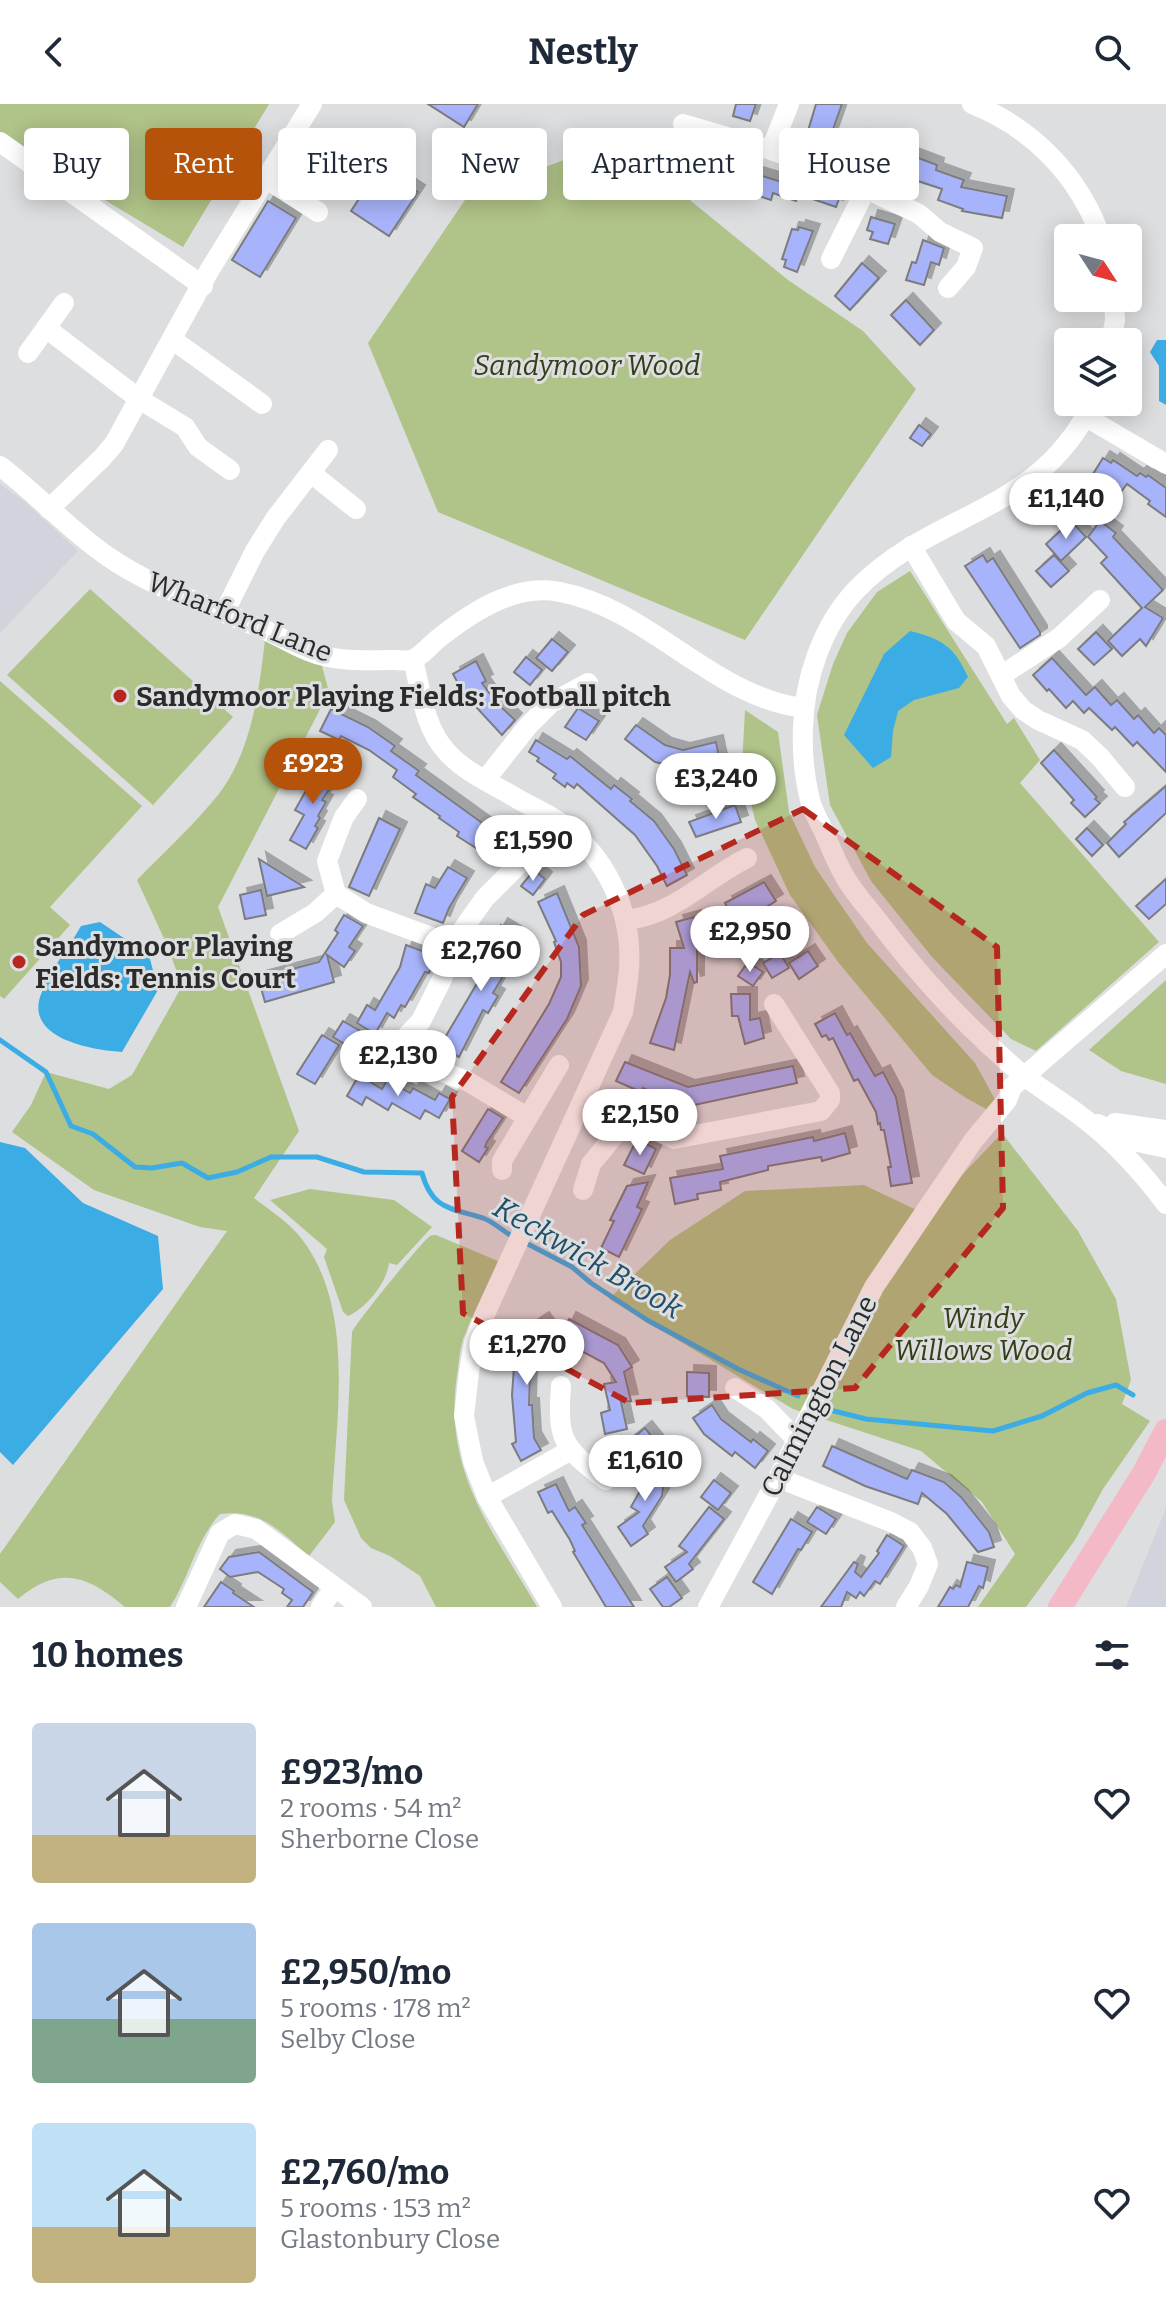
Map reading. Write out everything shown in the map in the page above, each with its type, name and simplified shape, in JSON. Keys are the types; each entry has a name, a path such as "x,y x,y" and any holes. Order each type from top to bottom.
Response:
{"main road":[{"path":"1060,1607 1144,1473 1166,1431"}],"street":[{"path":"49,509 114,444 214,262 312,104"},
{"path":"771,150 789,104"},
{"path":"977,105 1028,135 1057,162 1081,193 1095,224"},
{"path":"683,124 779,153"},
{"path":"0,142 203,286"},
{"path":"265,178 318,212"},
{"path":"831,259 860,200"},
{"path":"889,200 919,214 940,232 973,248 966,267 948,288"},
{"path":"28,353 64,303"},
{"path":"46,328 139,399 185,427 198,447 230,470"},
{"path":"173,340 262,404"},
{"path":"1086,416 1047,468 1015,492 911,546 881,566 853,593 829,628 811,668 803,708 802,760 810,803 845,877 894,942 937,992 1024,1076 1084,1118 1135,1165 1166,1204"},
{"path":"1098,416 1166,464"},
{"path":"224,613 275,519 328,450"},
{"name":"Wharford Lane","path":"0,466 106,555 138,576 178,596 319,655 356,662 413,660"},
{"path":"311,473 356,509"},
{"path":"911,546 956,621 986,646 1011,696 1023,710 1082,740 1125,787"},
{"path":"552,1607 487,1497 473,1461 464,1416 474,1343 623,1012 629,968 626,920 619,897 587,847 560,823 463,767 445,750 433,732 413,660 468,615 523,592 555,591 586,597 615,611 751,694 776,704 803,708"},
{"path":"1002,675 1059,638 1100,600"},
{"path":"485,780 528,726 551,703 588,683"},
{"path":"357,799 344,817 327,861 336,894 366,913 455,946"},
{"path":"527,1117 467,1081 409,1060 400,1052 402,1041 421,1021 463,929 485,898 560,823"},
{"path":"626,920 645,918 676,905 723,870 747,858"},
{"path":"280,934 315,913 336,894"},
{"name":"Calmington Lane","path":"708,1607 813,1411 874,1287 973,1141 1007,1100 1012,1087 1166,954"},
{"path":"584,1097 674,1139 821,1111 830,1100 830,1093 774,1004"},
{"path":"502,1170 502,1161 559,1065"},
{"path":"1084,1118 1166,1130"},
{"path":"1084,1118 1138,1142 1166,1148"},
{"path":"583,1190 591,1164 628,1119"},
{"path":"561,1386 558,1424 571,1450 606,1480"},
{"path":"735,1388 767,1409 796,1439"},
{"path":"487,1497 571,1450"},
{"path":"778,1478 910,1532 922,1548 928,1564 906,1607"},
{"path":"186,1607 220,1533 235,1524 256,1529 362,1607"},
{"path":"321,1607 334,1588"}],"highlighted area":[{"path":"803,809 997,947 1003,1208 855,1388 630,1403 463,1313 452,1097 583,915"}],"shaded area":[{"path":"0,484 24,501 78,551 0,633"},
{"path":"1166,1508 1166,1607 1126,1607"}],"green space":[{"path":"0,104 269,104 255,128 145,128 145,200 211,200 183,247 105,200 129,200 129,128 24,128 24,151 0,137"},
{"name":"Sandymoor Wood","path":"563,160 563,200 690,200 788,280 863,331 916,389 745,640 438,512 368,343 465,200 547,200 547,166"},
{"path":"910,571 1007,724 1014,718 1040,760 1020,783 1159,942 1036,1051 1011,1039 932,957 871,881 830,805 817,715 833,664 847,633 877,592"},
{"name":"Sandymoor Playing Fields: Football pitch","path":"90,589 233,717 153,805 7,675"},
{"path":"266,630 319,655 329,692 218,907 299,1131 254,1198 285,1221 301,1238 318,1266 330,1297 339,1365 332,1501 335,1522 309,1556 279,1530 259,1518 235,1513 220,1514 205,1535 170,1607 125,1607 98,1587 73,1578 47,1581 18,1599 0,1582 0,1554 227,1231 200,1227 94,1190 12,1132 31,1105 46,1072 109,1089 132,1075 182,986 137,880 199,817 230,777 253,716"},
{"name":"Sandymoor Playing Fields: Football pitch","path":"0,681 142,806 50,907 70,925 4,999 0,996"},
{"path":"745,710 778,732 789,812 815,867 867,943 975,1063 997,1103 988,1110 932,1075 838,962 790,895 755,820 742,766"},
{"path":"1166,980 1166,1084 1121,1071 1089,1050"},
{"name":"Windy Willows Wood","path":"1002,1133 1078,1231 1116,1299 1131,1380 1122,1404 1150,1421 1103,1489 1075,1540 1026,1607 978,1607 1015,1554 982,1502 921,1451 793,1409 609,1299 670,1240 745,1191 864,1185 925,1214"},
{"path":"310,1189 394,1200 432,1227 397,1265 389,1263 384,1279 374,1294 348,1316 343,1312 324,1257 327,1249 270,1200"},
{"path":"436,1235 498,1261 462,1343 455,1405 457,1437 463,1467 474,1495 537,1607 436,1607 420,1576 390,1556 371,1548 361,1538 344,1500 352,1332 416,1251 430,1236"}],"water":[{"path":"1157,340 1166,340 1166,405 1159,401 1159,366 1150,352"},
{"path":"910,631 946,645 958,658 968,677 959,688 914,700 898,711 891,757 873,768 844,735 884,654"},
{"path":"100,922 149,955 158,990 122,1052 96,1049 66,1040 43,1023 39,1012 40,997 48,979 81,926"},
{"path":"0,1142 25,1148 83,1203 158,1236 163,1289 13,1465 0,1452"}],"building":[{"path":"428,104 478,104 464,127"},
{"path":"736,104 756,104 750,121 733,116"},
{"path":"816,104 842,104 833,128 809,128"},
{"path":"919,158 937,165 936,170 964,180 961,187 1007,196 1002,218 962,211 938,200 942,189 919,181"},
{"path":"763,176 779,181 779,195 773,193 771,200 763,197"},
{"path":"358,200 413,200 389,236 351,211"},
{"path":"816,200 839,200 836,207"},
{"path":"268,201 296,218 260,277 232,260"},
{"path":"871,217 895,224 888,244 870,239 873,232 867,230"},
{"path":"799,227 813,231 797,272 784,267 786,260 782,259 792,229 798,230"},
{"path":"923,240 944,248 939,265 931,262 924,285 906,280 912,262 916,263"},
{"path":"862,263 879,278 850,310 835,296"},
{"path":"906,300 934,330 920,345 891,315"},
{"path":"919,425 931,434 922,446 910,438"},
{"path":"1103,458 1111,463 1113,460 1137,476 1140,473 1146,477 1148,475 1166,488 1166,517 1127,484 1121,492 1093,474"},
{"path":"1071,521 1086,537 1061,561 1046,544"},
{"path":"1100,521 1116,533 1113,537 1163,590 1145,607 1163,618 1146,646 1140,639 1122,656 1108,641 1142,608 1101,563 1107,557 1088,537"},
{"path":"983,555 987,562 993,558 1040,632 1020,648 965,566"},
{"path":"1054,555 1069,571 1051,587 1036,571"},
{"path":"1096,632 1112,649 1094,665 1078,649"},
{"path":"552,639 568,652 552,671 536,658"},
{"path":"526,657 542,670 530,685 514,672"},
{"path":"1052,658 1086,695 1095,687 1111,705 1117,700 1134,719 1138,715 1154,733 1159,728 1166,735 1166,772 1137,742 1133,746 1115,727 1112,730 1089,708 1084,713 1073,701 1066,708 1049,689 1047,691 1033,675"},
{"path":"476,661 486,681 482,683 515,720 502,735 463,693 453,674"},
{"path":"578,708 599,721 586,740 565,727"},
{"path":"331,709 368,727 395,746 391,751 419,771 416,775 510,843 500,859 479,845 476,848 457,836 459,832 413,797 416,794 393,777 397,770 369,750 341,736 339,740 320,731"},
{"path":"636,725 665,745 683,750 716,742 720,761 685,769 655,762 625,739"},
{"path":"536,740 567,759 570,756 611,789 614,785 632,799 630,801 654,821 674,849 687,875 667,886 635,835 577,784 574,788 567,783 565,787 553,778 556,774 537,761 539,758 529,752"},
{"path":"1054,750 1100,803 1085,817 1041,763"},
{"path":"321,764 338,776 322,800 326,802 318,816 320,818 315,826 318,828 306,849 290,840 304,815 295,810"},
{"path":"1166,786 1166,813 1119,857 1107,843 1126,824 1124,822"},
{"path":"735,805 741,822 696,837 689,822"},
{"path":"379,818 400,829 369,896 349,887"},
{"path":"1087,828 1103,845 1092,856 1076,839"},
{"path":"259,859 283,874 304,887 267,896"},
{"path":"448,867 467,878 443,923 415,913 426,884 435,888"},
{"path":"534,870 545,879 533,895 521,886"},
{"path":"1166,879 1166,904 1149,919 1136,906"},
{"path":"764,882 776,901 758,912 756,908 734,922 725,903"},
{"path":"261,890 266,915 245,919 240,895"},
{"path":"557,893 579,947 581,986 567,1019 519,1093 501,1082 549,1004 561,977 556,941 538,902"},
{"path":"344,915 363,926 349,947 355,951 344,967 327,955 334,982 265,1002 258,978 319,962 338,933 335,930"},
{"path":"694,917 700,937 697,938 697,982 694,983 690,972 674,1050 650,1043 666,998 670,948 684,948 676,922"},
{"path":"501,925 514,933 511,938 515,941 500,968 506,971 493,993 498,996 488,1013 483,1010 459,1057 440,1046 479,980 490,957 484,954"},
{"path":"406,945 436,956 429,973 425,972 405,1007 401,1005 394,1018 387,1013 375,1034 357,1023 367,1005 375,1010 400,967"},
{"path":"808,951 818,966 799,979 789,963"},
{"path":"780,953 789,968 772,978 763,963"},
{"path":"748,962 763,972 753,986 738,976"},
{"path":"731,994 750,994 750,1020 760,1018 764,1038 745,1044 738,1016 732,1016"},
{"path":"835,1013 875,1076 883,1072 896,1097 912,1183 891,1186 884,1130 878,1124 876,1112 858,1079 854,1081 833,1038 822,1037 815,1024"},
{"path":"343,1021 362,1032 353,1049 333,1037"},
{"path":"322,1035 339,1045 315,1084 297,1074"},
{"path":"625,1062 688,1087 793,1066 797,1083 694,1105 693,1109 687,1107 686,1112 673,1110 675,1102 643,1088 641,1092 616,1081"},
{"path":"359,1075 382,1089 387,1080 410,1093 413,1088 435,1100 439,1093 450,1099 439,1118 425,1110 420,1119 392,1103 388,1110 366,1097 362,1105 347,1096"},
{"path":"488,1109 503,1118 487,1142 485,1147 488,1148 479,1162 462,1151"},
{"path":"845,1133 850,1153 822,1161 821,1157 768,1166 768,1170 720,1182 721,1190 697,1194 698,1199 675,1204 670,1178 723,1169 720,1156"},
{"path":"637,1139 656,1149 644,1174 624,1165"},
{"path":"648,1182 637,1207 642,1209 619,1257 601,1248 614,1221 610,1220 627,1186"},
{"path":"542,1319 553,1334 530,1375 529,1405 532,1405 534,1438 541,1450 521,1461 512,1444 516,1442 512,1395 514,1367 510,1364 530,1327"},
{"path":"569,1319 618,1345 632,1367 624,1372 631,1401 621,1402 627,1429 605,1434 601,1413 610,1410 604,1384 616,1382 604,1363 558,1341"},
{"path":"687,1372 709,1373 709,1397 687,1396"},
{"path":"712,1405 721,1419 768,1451 755,1468 735,1452 732,1456 704,1434 693,1418"},
{"path":"645,1428 659,1445 642,1459 628,1442"},
{"path":"832,1446 907,1479 912,1470 944,1482 961,1497 989,1532 994,1547 978,1552 947,1514 922,1493 918,1504 865,1486 823,1466"},
{"path":"644,1464 666,1468 662,1496 643,1526 648,1534 631,1546 618,1527 639,1512 631,1507 640,1491"},
{"path":"714,1480 731,1493 718,1510 701,1497"},
{"path":"556,1484 569,1511 575,1507 586,1523 582,1525 634,1607 606,1607 573,1552 570,1540 552,1511 548,1513 538,1492"},
{"path":"709,1507 724,1519 689,1564 693,1569 676,1582 665,1567 687,1552 679,1546"},
{"path":"817,1507 836,1519 826,1534 807,1522"},
{"path":"791,1519 812,1532 801,1550 798,1549 772,1594 753,1582"},
{"path":"887,1535 904,1546 880,1584 875,1581 864,1596 860,1592 856,1598 847,1592 841,1607 821,1607 854,1562 858,1564 855,1572 861,1577 879,1553 877,1551"},
{"path":"259,1552 313,1592 303,1607 287,1607 292,1600 282,1593 284,1589 258,1572 230,1577 220,1569 229,1557"},
{"path":"967,1562 988,1567 983,1588 979,1586 968,1607 938,1607 950,1587 960,1587"},
{"path":"667,1577 682,1598 669,1607 663,1607 650,1589"},
{"path":"221,1582 233,1593 254,1607 204,1607"}],"waterway":[{"name":"Keckwick Brook","path":"0,1040 46,1072 71,1126 93,1134 135,1167 152,1168 182,1163 208,1178 237,1172 271,1157 317,1157 364,1172 422,1173 431,1194 444,1206 487,1220 515,1238"},
{"name":"Keckwick Brook","path":"524,1242 572,1267 647,1320 738,1369 798,1396"},
{"name":"Keckwick Brook","path":"830,1410 866,1419 993,1431 1042,1416 1087,1393 1116,1385 1133,1395"}],"place":[{"name":"Sandymoor Playing Fields: Football pitch","path":"120,696"},
{"name":"Sandymoor Playing Fields: Tennis Court","path":"19,962"}]}
